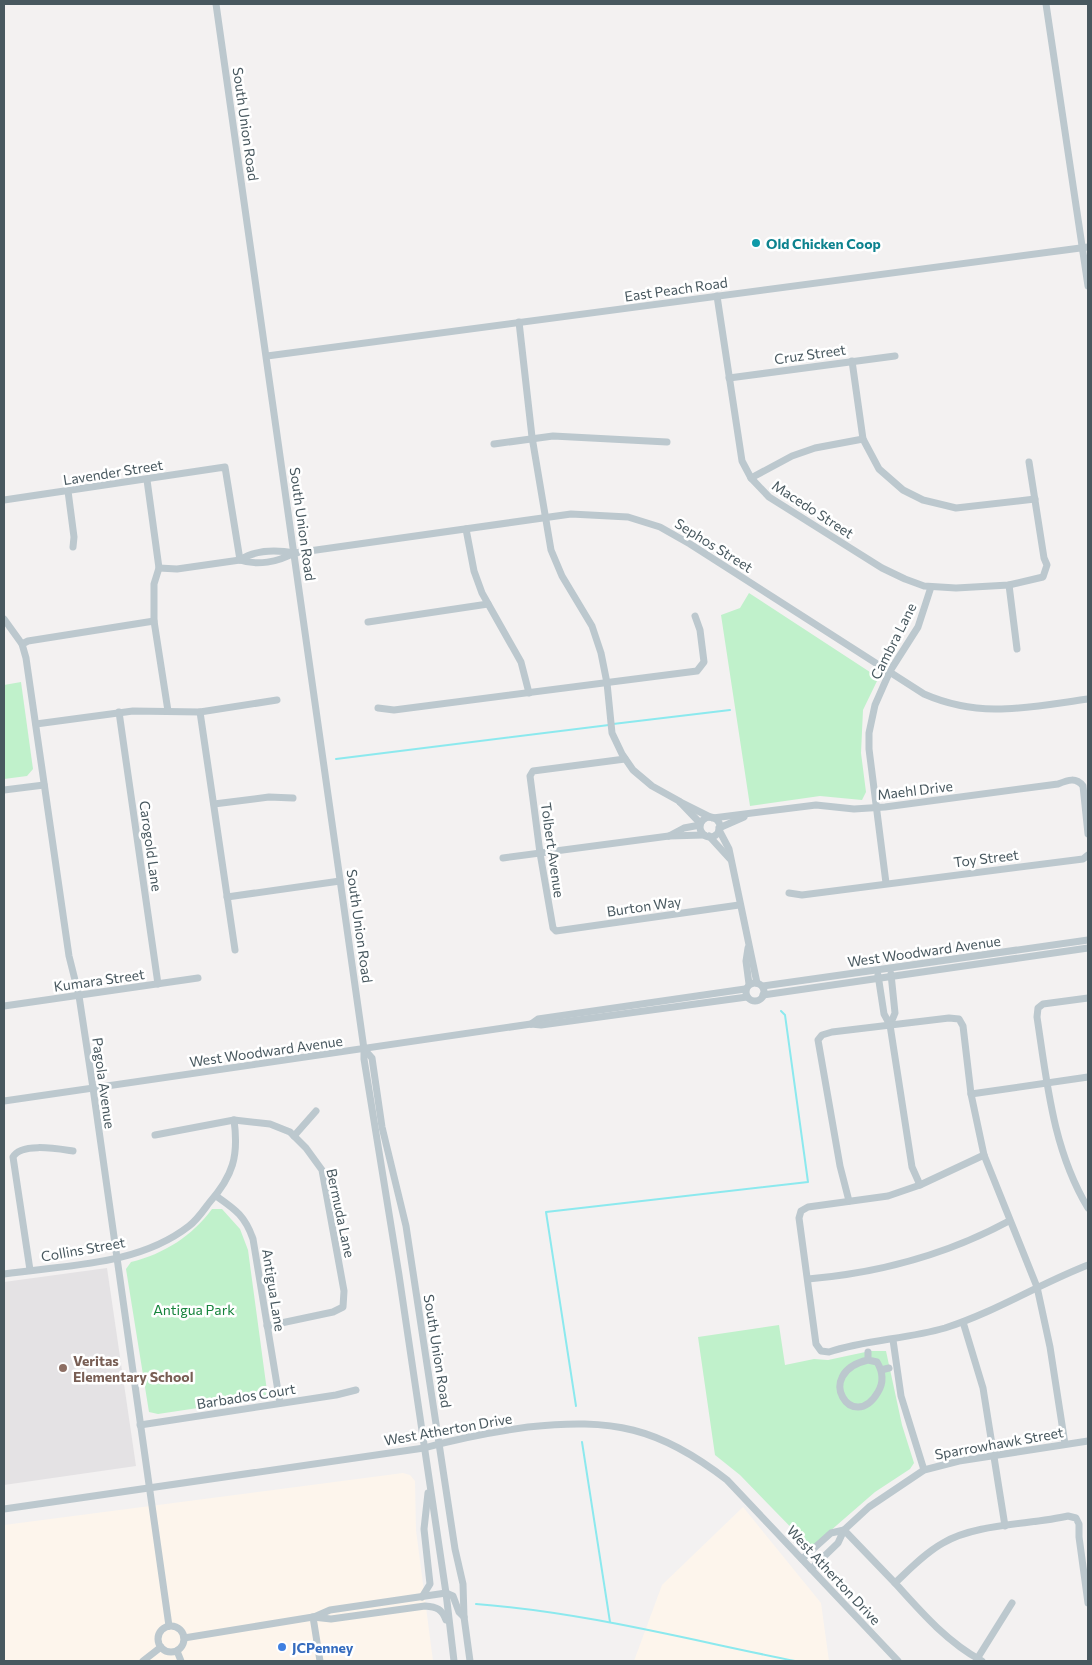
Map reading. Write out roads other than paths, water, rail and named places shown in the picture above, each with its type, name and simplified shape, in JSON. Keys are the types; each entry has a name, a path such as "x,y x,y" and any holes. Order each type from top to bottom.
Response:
{"street":[{"name":"South Union Road","path":"216,4 295,553 364,1049 372,1119 399,1275 446,1593 448,1624 454,1661"},
{"path":"1046,4 1086,247 1088,286"},
{"name":"East Peach Road","path":"267,356 1086,247"},
{"name":"Macedo Street","path":"717,296 742,461 750,478 769,497 882,568 905,579 931,587 956,588 1009,585 1043,577 1047,565 1044,558 1035,499"},
{"path":"519,322 532,438 545,518 555,559 562,576 592,626 601,653 607,683 609,722 616,744 625,759 642,778 679,801 718,821 719,829 729,849 748,948 764,995 760,1000 755,1001 747,997 746,961 748,948"},
{"name":"Cruz Street","path":"729,378 895,356"},
{"path":"852,361 863,439 879,469 903,490 923,500 956,508 1035,499 1030,462"},
{"path":"494,444 532,438 575,436 667,442"},
{"path":"750,478 792,456 815,448 863,439"},
{"name":"Lavender Street","path":"4,500 147,480 225,466 240,560"},
{"path":"147,480 159,568 154,584 154,621 168,711"},
{"path":"68,492 74,537 73,547"},
{"name":"Sephos Street","path":"159,568 177,569 240,560 248,554 278,550 295,553 571,514 602,514 628,517 660,527 924,694 942,702 975,710 1008,710 1088,699"},
{"path":"466,529 474,570 488,604 521,662 529,693"},
{"path":"1009,585 1017,648"},
{"name":"Cambra Lane","path":"886,883 869,748 869,733 875,705 890,671 918,627 931,587"},
{"path":"368,622 488,604"},
{"path":"378,708 394,710 697,671 704,662 700,630 695,616"},
{"path":"4,619 22,644 28,640 154,621"},
{"name":"Pagola Avenue","path":"22,644 36,724 69,956 79,996 93,1088 169,1626"},
{"path":"36,724 119,712 200,712 277,700"},
{"name":"Carogold Lane","path":"119,712 158,984"},
{"path":"200,712 235,950"},
{"name":"Tolbert Avenue","path":"553,928 540,853 530,776 533,771 625,759"},
{"name":"Maehl Drive","path":"712,817 816,805 854,809 877,807 1058,784 1070,780 1078,781 1084,790 1088,834"},
{"path":"4,790 44,785"},
{"path":"214,804 269,797 293,798"},
{"path":"679,801 700,824 707,836 730,860"},
{"name":"Maehl Drive","path":"719,829 754,813"},
{"path":"684,828 691,815"},
{"path":"669,836 684,828 700,824 704,818 712,817"},
{"path":"503,858 669,836 707,836 716,834 719,829"},
{"name":"Toy Street","path":"789,893 802,894 1083,859 1088,855"},
{"path":"227,897 340,881"},
{"name":"Burton Way","path":"553,928 556,931 739,905"},
{"name":"West Woodward Avenue","path":"760,984 908,966 1088,940"},
{"name":"West Woodward Avenue","path":"764,995 1088,948"},
{"path":"908,966 908,974"},
{"path":"890,968 895,1013 890,1025"},
{"path":"877,970 884,1014 890,1025 912,1167 920,1185"},
{"name":"Kumara Street","path":"4,1006 198,978"},
{"path":"747,987 760,984"},
{"name":"West Woodward Avenue","path":"531,1024 538,1019 747,987"},
{"name":"West Woodward Avenue","path":"4,1101 531,1024 541,1025 747,997"},
{"path":"1088,998 1043,1004 1038,1008 1037,1017 1046,1083 1067,1168 1088,1208"},
{"path":"849,1201 840,1166 818,1040 822,1034 832,1032 948,1018 959,1020 963,1026 972,1094 984,1155 1036,1287 1050,1347 1064,1444"},
{"name":"South Union Road","path":"364,1049 372,1058 382,1128 406,1226 455,1549 463,1584 464,1617 470,1661"},
{"path":"972,1094 1088,1077"},
{"path":"294,1136 316,1111"},
{"name":"Collins Street","path":"4,1274 116,1258 155,1247 183,1230 190,1225 225,1185 234,1160 234,1120"},
{"name":"Bermuda Lane","path":"155,1135 234,1120 270,1124 294,1136 322,1170 344,1291 343,1308 334,1312 267,1326"},
{"path":"30,1270 12,1156 23,1148 73,1151"},
{"path":"984,1155 920,1185 888,1196 808,1206 801,1211 799,1218 816,1344 821,1351 829,1352 893,1340 963,1322 1036,1287 1088,1265"},
{"name":"Antigua Lane","path":"216,1196 236,1210 247,1223 255,1248 280,1403"},
{"path":"808,1279 838,1276 913,1261 936,1254 1009,1220"},
{"path":"963,1322 983,1388 1005,1526"},
{"path":"893,1340 901,1396 924,1470"},
{"path":"868,1356 885,1369 882,1385 875,1397 864,1405 854,1407 844,1402 839,1392 841,1380 847,1370 868,1356"},
{"name":"Barbados Court","path":"140,1425 336,1396 356,1390"},
{"name":"West Atherton Drive","path":"4,1509 424,1448 457,1438 570,1423 610,1425 645,1433 693,1456 727,1480 898,1661"},
{"name":"Sparrowhawk Street","path":"844,1530 869,1507 924,1470 959,1461 1088,1441"},
{"path":"422,1597 430,1584 424,1517 429,1485"},
{"path":"895,1583 918,1561 944,1542 974,1532 1068,1516 1076,1518 1079,1524 1088,1602"},
{"path":"802,1559 831,1534 844,1530"},
{"path":"811,1569 838,1543 844,1530"},
{"path":"844,1530 933,1624 954,1643 980,1660 1012,1603"},
{"path":"184,1638 313,1617 330,1610 446,1593 453,1596 459,1612 464,1617"},
{"path":"313,1617 331,1619 425,1606 434,1607 443,1612 448,1624"},
{"path":"313,1617 320,1661"},
{"path":"169,1626 180,1629 184,1638 183,1644 177,1650 170,1652 161,1647 158,1642 159,1634 169,1626"},
{"path":"143,1661 161,1647"},
{"path":"177,1650 182,1661"}],"waterway":[{"path":"613,724 730,710"},
{"path":"336,759 609,725"},
{"path":"576,1406 546,1212 808,1182 785,1015 781,1011"},
{"path":"582,1442 610,1622"},
{"path":"476,1604 557,1613 597,1620 795,1661"}],"place":[{"name":"Old Chicken Coop","path":"756,243"},
{"name":"Veritas Elementary School","path":"63,1368"},
{"name":"JCPenney","path":"282,1647"}],"park label":[{"name":"Antigua Park","path":"194,1309"}]}
